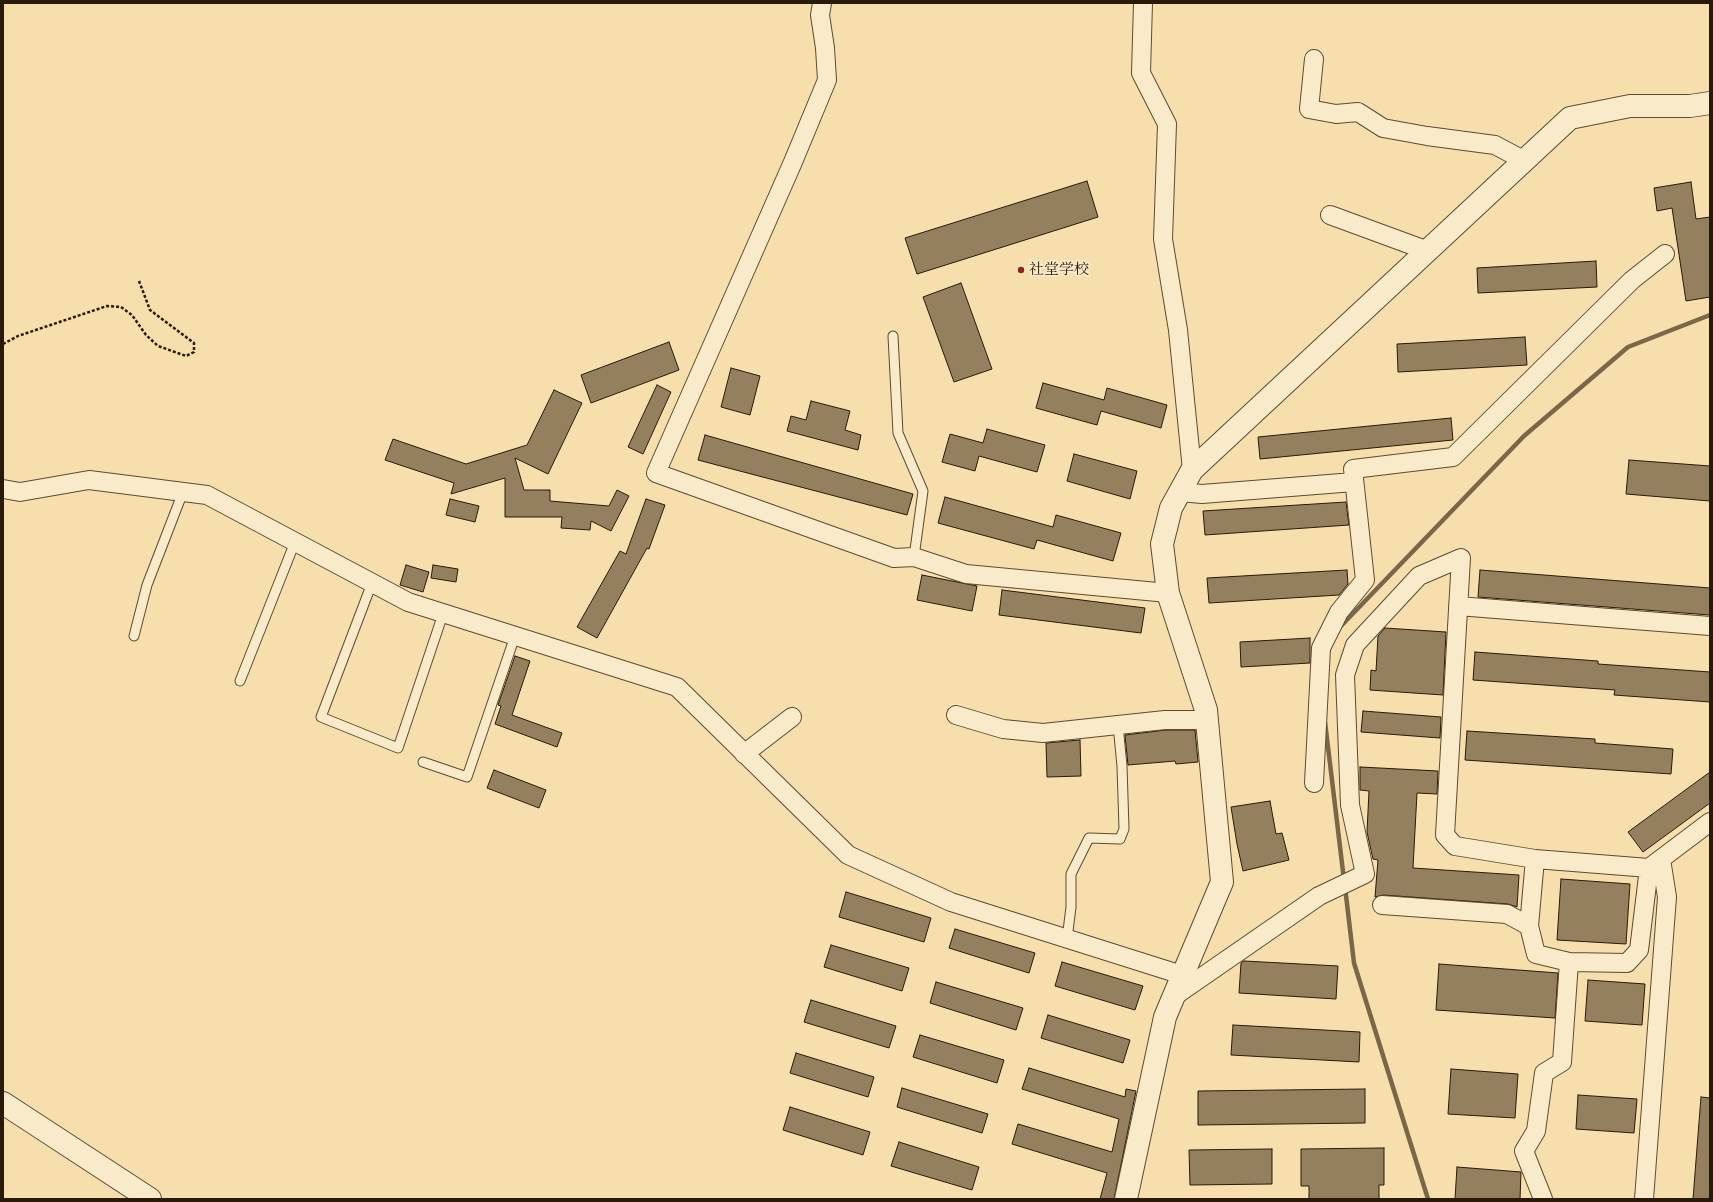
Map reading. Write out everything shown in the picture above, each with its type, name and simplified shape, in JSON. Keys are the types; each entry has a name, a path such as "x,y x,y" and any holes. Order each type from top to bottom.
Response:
{"street":[{"path":"822,3 820,15 825,48 827,80 793,162 656,473 894,558 914,557 966,574 1168,593"},
{"path":"1143,3 1141,73 1168,124 1163,239 1178,330 1192,470"},
{"path":"1314,59 1309,109 1336,114 1358,112 1383,128 1427,136 1495,145 1524,161"},
{"path":"1126,1199 1165,1017 1222,882 1206,710 1168,593 1162,544 1171,508 1192,470 1570,118 1630,106 1690,106 1710,103"},
{"path":"1330,215 1428,251"},
{"path":"1314,783 1321,648 1339,612 1365,580 1353,469 1453,457 1632,280 1665,254"},
{"path":"3,489 20,492 89,480 207,495 408,602 677,687 848,855 951,902 1182,975"},
{"path":"1180,492 1202,494 1354,482"},
{"path":"1173,997 1319,896 1365,874 1350,805 1346,675 1355,645 1419,576 1462,558 1444,835 1455,846 1535,859 1655,863 1710,822"},
{"path":"1458,606 1710,626"},
{"path":"956,715 1003,729 1043,733 1165,720 1207,720"},
{"path":"744,754 792,717"},
{"path":"1535,859 1529,926 1536,954 1570,962 1627,963 1639,950 1655,863"},
{"path":"1644,1199 1668,897 1655,863"},
{"path":"1382,905 1507,914 1529,926"},
{"path":"1543,1199 1524,1151 1536,1131 1544,1073 1562,1062 1570,962"},
{"path":"3,1103 150,1199"}],"lane":[{"path":"893,336 898,433 924,491 914,557"},
{"path":"134,636 147,585 183,492"},
{"path":"240,681 295,542"},
{"path":"372,583 321,717 398,748 443,614"},
{"path":"423,762 467,777 515,636"},
{"path":"1067,939 1071,907 1072,874 1089,838 1120,839 1124,829 1118,725"}],"path":[{"path":"3,344 24,334 107,306 121,307 132,315 146,335 158,346 186,356 194,352 194,343 150,310 139,281"}],"building":[{"path":"1087,181 1098,217 917,274 905,238"},
{"path":"1691,182 1696,219 1710,217 1710,297 1686,301 1672,208 1657,211 1654,188"},
{"path":"1596,261 1597,287 1478,293 1477,268"},
{"path":"961,283 992,369 954,382 923,297"},
{"path":"1525,337 1527,365 1398,372 1397,344"},
{"path":"669,342 679,370 591,403 581,375"},
{"path":"731,368 760,376 750,415 721,407"},
{"path":"1043,383 1104,400 1107,388 1167,405 1161,428 1101,411 1097,425 1036,408"},
{"path":"657,385 671,392 643,454 628,447"},
{"path":"554,390 582,403 548,474 515,458 524,490 550,490 550,501 609,506 617,490 629,496 611,531 591,521 590,530 561,528 562,517 505,517 505,478 451,494 454,483 385,460 393,439 466,464 527,445"},
{"path":"811,401 850,411 845,430 861,435 858,450 787,431 791,416 806,420"},
{"path":"1451,418 1453,440 1260,459 1258,437"},
{"path":"987,429 1045,445 1037,472 979,456 975,471 942,462 950,434 983,443"},
{"path":"705,435 913,494 907,515 698,460"},
{"path":"1074,454 1137,471 1130,499 1067,481"},
{"path":"1629,460 1710,466 1710,501 1626,494"},
{"path":"945,497 1053,527 1056,515 1121,533 1113,561 1037,540 1034,549 938,523"},
{"path":"450,499 479,506 475,522 446,515"},
{"path":"646,499 665,505 649,549 647,548 597,638 577,627 620,551 626,554"},
{"path":"1346,502 1349,525 1205,535 1203,511"},
{"path":"406,565 429,572 423,592 400,585"},
{"path":"433,565 458,569 456,582 431,578"},
{"path":"1347,570 1348,584 1339,595 1209,603 1207,578"},
{"path":"1480,570 1710,588 1710,615 1478,597"},
{"path":"922,575 977,586 972,611 917,600"},
{"path":"1002,590 1145,608 1141,633 999,615"},
{"path":"1385,628 1446,632 1443,695 1370,690 1371,670 1376,671 1378,636"},
{"path":"1310,638 1310,663 1241,667 1240,642"},
{"path":"1475,652 1598,661 1598,664 1710,672 1710,702 1614,695 1615,690 1473,680"},
{"path":"515,656 530,661 512,715 562,733 557,747 495,724 501,706 498,705"},
{"path":"1363,711 1441,717 1440,738 1361,732"},
{"path":"1166,730 1195,730 1198,762 1176,764 1175,761 1128,765 1125,735"},
{"path":"1467,731 1595,739 1595,743 1673,749 1671,774 1465,760"},
{"path":"1080,740 1081,776 1047,777 1046,743"},
{"path":"1360,767 1438,771 1437,794 1417,793 1413,868 1519,875 1517,907 1508,904 1383,895 1375,897 1378,860 1373,859 1367,832 1369,791 1360,790"},
{"path":"494,770 546,790 539,808 487,788"},
{"path":"1710,772 1710,803 1643,852 1628,832"},
{"path":"1270,801 1276,834 1282,833 1289,860 1243,871 1231,807"},
{"path":"1561,879 1630,884 1626,944 1557,940"},
{"path":"846,892 931,918 924,942 839,917"},
{"path":"955,929 1035,953 1029,973 949,948"},
{"path":"831,945 909,968 902,991 824,967"},
{"path":"1244,961 1338,966 1336,999 1239,993 1241,963"},
{"path":"1062,962 1143,986 1135,1010 1055,986"},
{"path":"1439,964 1558,973 1555,1018 1436,1010"},
{"path":"1588,980 1645,984 1642,1025 1585,1021"},
{"path":"936,982 1023,1008 1016,1030 930,1003"},
{"path":"811,1000 896,1026 889,1048 804,1022"},
{"path":"1048,1015 1130,1040 1123,1063 1041,1038"},
{"path":"1233,1025 1360,1032 1359,1062 1231,1055"},
{"path":"920,1035 1004,1060 997,1083 913,1057"},
{"path":"796,1053 874,1077 868,1097 790,1073"},
{"path":"1029,1068 1125,1097 1126,1089 1136,1091 1114,1199 1100,1199 1107,1173 1012,1144 1018,1124 1112,1152 1119,1119 1022,1089"},
{"path":"1451,1069 1518,1074 1515,1118 1448,1114"},
{"path":"902,1088 988,1114 982,1133 897,1107"},
{"path":"1365,1089 1365,1123 1198,1125 1198,1091"},
{"path":"1578,1095 1637,1099 1634,1133 1576,1129"},
{"path":"1701,1097 1710,1098 1710,1199 1693,1199"},
{"path":"790,1107 870,1132 863,1155 783,1130"},
{"path":"899,1142 979,1167 972,1190 891,1166"},
{"path":"1384,1148 1384,1185 1379,1185 1379,1199 1309,1199 1309,1186 1301,1186 1301,1149"},
{"path":"1272,1149 1272,1184 1190,1185 1189,1150"},
{"path":"1457,1167 1521,1172 1520,1199 1455,1199"}],"waterway":[{"path":"1340,627 1524,436 1628,347 1710,315"},
{"path":"1325,722 1344,880"},
{"path":"1345,887 1354,963 1428,1199"}],"place":[{"name":"社堂学校","path":"1021,270"}]}
